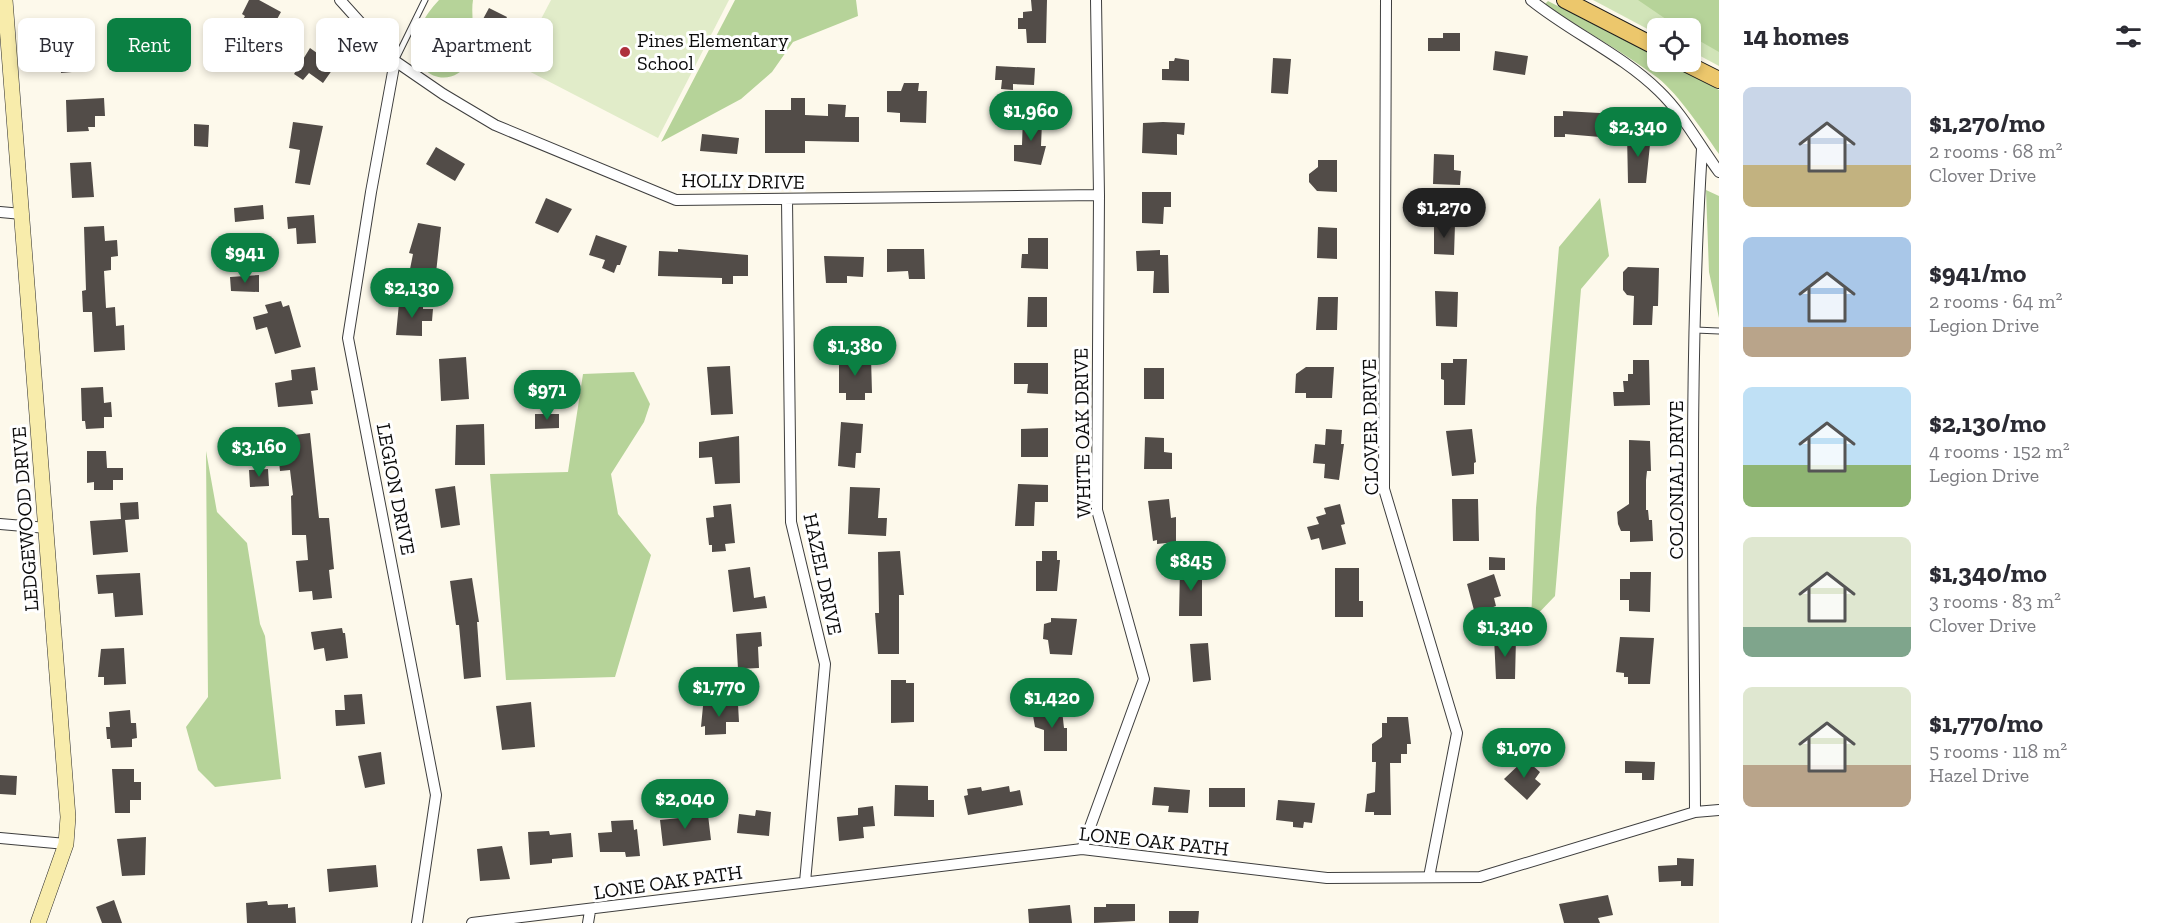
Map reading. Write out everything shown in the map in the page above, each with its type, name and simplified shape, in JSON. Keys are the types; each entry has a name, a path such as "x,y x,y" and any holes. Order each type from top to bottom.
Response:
{"main road":[{"path":"1565,0 1647,42"},
{"path":"1701,71 1719,80"}],"street":[{"name":"LEDGEWOOD DRIVE","path":"4,0 68,817 66,844 38,923"},
{"name":"HOLLY DRIVE","path":"340,0 356,18"},
{"name":"WHITE OAK DRIVE","path":"1082,849 1144,679 1097,510 1099,195 1096,0"},
{"name":"CLOVER DRIVE","path":"1386,0 1384,489 1457,733 1429,877"},
{"path":"1531,0 1642,76 1676,109 1701,149 1719,172"},
{"name":"HOLLY DRIVE","path":"399,65 495,125 676,200 1099,195"},
{"name":"LEGION DRIVE","path":"393,72 348,338 436,795 417,923"},
{"name":"COLONIAL DRIVE","path":"1695,812 1695,330 1696,231 1701,149"},
{"name":"HAZEL DRIVE","path":"787,200 790,522 825,664 805,882"},
{"path":"0,212 22,214"},
{"path":"0,524 47,528"},
{"name":"LONE OAK PATH","path":"472,923 590,911 805,882 1082,849 1327,878 1480,877 1695,812 1719,810"},
{"path":"0,838 66,844"},
{"path":"588,923 590,911"}],"lane":[{"path":"399,54 425,0"},
{"path":"1695,330 1719,331"}],"green space":[{"path":"439,0 473,0 472,18 426,18"},
{"path":"551,0 729,0 658,138 531,72 553,72 553,18 542,18"},
{"path":"735,0 856,0 858,16 793,42 772,72 741,99 661,142"},
{"path":"1593,0 1719,0 1719,66 1701,56 1701,18 1647,18 1647,29"},
{"path":"1638,0 1719,0 1719,52 1701,42 1701,18 1664,18"},
{"path":"1548,1 1647,52 1647,71 1573,23 1545,4"},
{"path":"429,72 460,72 447,77 435,76"},
{"path":"1649,72 1685,72 1719,90 1719,154 1682,104 1658,78"},
{"path":"1706,190 1719,196 1719,318 1709,272"},
{"path":"1600,198 1609,256 1581,289 1555,596 1531,621 1536,508 1559,247"},
{"path":"634,372 650,404 644,422 611,474 618,514 651,555 615,677 506,680 490,474 568,472 583,374"},
{"path":"206,451 217,512 247,543 260,624 265,636 281,779 215,787 198,770 186,727 208,697"}],"building":[{"path":"249,0 259,0 281,12 278,18 244,18 245,16 242,14"},
{"path":"1031,0 1047,0 1046,43 1027,43 1026,29 1018,29 1018,18 1023,18 1023,12 1032,11"},
{"path":"489,8 507,17 506,18 484,18"},
{"path":"1443,33 1460,33 1460,51 1428,51 1428,38 1443,38"},
{"path":"310,48 316,52 316,72 331,72 323,83 309,73 303,80 294,74 304,72 304,58"},
{"path":"1495,51 1528,56 1525,75 1493,70"},
{"path":"1175,58 1189,60 1189,81 1162,80 1162,69 1169,69 1169,61 1174,61"},
{"path":"1273,58 1291,59 1288,94 1271,93"},
{"path":"996,66 1035,68 1034,85 1013,84 1013,90 1001,89 1002,80 995,80"},
{"path":"904,83 919,83 918,91 927,91 926,123 900,122 900,113 887,112 887,91 901,91"},
{"path":"104,98 105,116 95,116 95,127 88,127 89,131 67,132 66,100"},
{"path":"791,98 805,98 805,115 828,116 828,104 846,105 845,117 859,117 859,142 805,141 805,153 765,153 765,110 791,110"},
{"path":"1563,111 1600,113 1600,137 1565,134 1565,137 1554,137 1554,116 1563,116"},
{"path":"1023,115 1040,116 1041,146 1046,146 1041,165 1014,161 1014,145 1022,145"},
{"path":"293,122 323,126 310,185 295,183 300,150 289,148"},
{"path":"1143,123 1185,123 1184,135 1177,134 1177,155 1142,153"},
{"path":"194,124 209,125 208,147 194,146"},
{"path":"702,134 739,138 737,154 700,151"},
{"path":"1627,134 1651,135 1646,183 1628,183"},
{"path":"436,147 465,164 455,181 426,164"},
{"path":"1434,154 1454,155 1454,170 1461,171 1460,185 1433,184"},
{"path":"1318,160 1337,160 1337,192 1317,191 1309,182 1309,174 1318,167"},
{"path":"91,162 94,197 72,198 70,163"},
{"path":"1142,192 1171,192 1171,207 1164,207 1163,224 1142,223"},
{"path":"546,198 572,209 558,233 535,223"},
{"path":"263,205 264,219 235,222 234,208"},
{"path":"314,215 316,243 297,244 296,228 288,229 287,217"},
{"path":"418,223 441,227 436,273 410,269 413,254 409,253"},
{"path":"1434,223 1455,224 1454,255 1434,254"},
{"path":"104,226 105,241 117,240 118,256 111,257 111,270 104,271 106,308 115,307 116,326 124,325 125,350 94,352 92,312 83,312 82,291 86,290 84,227"},
{"path":"1318,227 1337,228 1337,259 1317,258"},
{"path":"596,235 627,246 620,265 617,265 614,273 602,268 605,260 589,255"},
{"path":"1028,238 1048,238 1048,269 1021,268 1022,254 1028,254"},
{"path":"678,249 748,255 748,276 733,276 733,284 722,284 722,278 658,276 659,251 678,252"},
{"path":"887,249 924,249 925,279 909,279 908,271 887,272"},
{"path":"1160,250 1160,255 1168,255 1169,293 1153,293 1154,271 1137,271 1136,251"},
{"path":"824,256 864,257 863,277 847,276 847,283 826,283"},
{"path":"1628,267 1659,268 1658,306 1653,306 1652,325 1633,325 1634,296 1627,295 1623,290 1623,272"},
{"path":"259,275 259,292 231,291 230,277"},
{"path":"1435,291 1458,292 1457,327 1436,326"},
{"path":"1028,297 1047,297 1047,327 1027,327"},
{"path":"1318,297 1338,297 1337,330 1316,330"},
{"path":"281,301 283,307 289,305 301,347 275,354 267,327 256,330 253,317 268,313 265,305"},
{"path":"399,303 423,304 423,309 433,309 432,321 422,321 422,336 396,335"},
{"path":"466,357 469,399 441,401 439,359"},
{"path":"839,357 871,357 872,393 865,393 865,400 846,400 846,393 839,393"},
{"path":"1453,359 1467,359 1465,405 1444,405 1441,363 1453,363"},
{"path":"1633,360 1649,360 1650,405 1614,406 1613,392 1624,392 1623,381 1628,381 1628,374 1633,374"},
{"path":"1014,363 1048,363 1048,394 1027,393 1028,384 1014,384"},
{"path":"730,366 733,414 711,415 707,367"},
{"path":"315,367 318,390 311,391 313,404 278,407 275,383 292,380 291,370"},
{"path":"1306,367 1334,367 1332,398 1306,398 1306,393 1295,393 1296,374"},
{"path":"1144,368 1164,368 1164,399 1144,399"},
{"path":"103,387 104,403 111,402 112,417 104,417 104,428 86,429 85,421 82,421 81,388"},
{"path":"535,414 559,414 559,428 535,429"},
{"path":"841,422 863,424 861,453 856,453 855,468 838,466"},
{"path":"484,424 485,465 455,465 456,425"},
{"path":"1048,428 1048,457 1021,457 1021,429"},
{"path":"1326,429 1342,430 1341,444 1344,444 1339,480 1324,478 1325,464 1313,463 1315,444 1325,445"},
{"path":"1472,429 1476,462 1474,463 1474,474 1452,476 1446,431"},
{"path":"310,433 319,518 329,518 334,569 329,570 332,598 313,600 312,591 299,592 296,561 308,560 306,535 292,535 291,496 293,495 290,470 280,471 278,453 289,451 287,436"},
{"path":"739,436 740,483 715,484 712,457 699,458 699,442"},
{"path":"1145,437 1164,438 1164,452 1172,453 1172,469 1144,469"},
{"path":"1629,440 1650,441 1651,471 1647,471 1646,510 1648,510 1649,520 1652,520 1653,541 1630,542 1630,531 1621,531 1618,524 1617,512 1629,504"},
{"path":"87,451 106,451 107,468 123,468 123,480 113,480 113,490 94,490 94,482 87,483"},
{"path":"268,469 269,486 250,487 249,470"},
{"path":"1018,484 1048,485 1048,502 1035,502 1034,526 1015,526"},
{"path":"455,486 460,525 441,528 435,489"},
{"path":"850,487 880,488 878,518 887,518 886,536 848,534"},
{"path":"1169,499 1171,518 1176,517 1176,542 1157,544 1157,540 1153,541 1148,501"},
{"path":"1452,499 1478,499 1479,541 1453,541"},
{"path":"138,502 139,519 125,520 128,552 93,555 90,521 121,519 120,503"},
{"path":"731,504 735,543 725,544 726,551 712,552 706,518 714,517 713,506"},
{"path":"1340,504 1345,524 1341,525 1346,544 1322,550 1319,538 1311,540 1307,527 1319,524 1316,517 1326,514 1324,508"},
{"path":"900,551 904,595 899,595 899,654 878,654 875,613 879,613 878,552"},
{"path":"1042,551 1057,551 1057,560 1060,560 1057,591 1036,591 1036,561 1042,561"},
{"path":"1489,557 1505,558 1505,570 1489,570"},
{"path":"750,567 754,598 765,596 767,608 733,612 728,570"},
{"path":"1180,568 1202,568 1202,616 1179,616"},
{"path":"1335,568 1359,568 1359,601 1363,601 1363,617 1335,617"},
{"path":"1630,572 1651,572 1650,612 1629,611 1629,600 1620,600 1620,579 1630,579"},
{"path":"140,573 143,615 115,617 113,593 98,594 96,575"},
{"path":"1494,574 1501,596 1494,598 1496,606 1475,614 1467,584"},
{"path":"472,578 479,622 477,622 481,677 464,679 459,625 456,625 450,581"},
{"path":"1051,618 1077,619 1072,655 1050,654 1048,640 1043,639 1044,624 1051,622"},
{"path":"342,628 345,633 348,658 326,661 324,648 314,650 311,632"},
{"path":"761,632 762,646 758,647 759,668 738,669 736,634"},
{"path":"1494,637 1516,638 1515,679 1496,679"},
{"path":"1620,637 1654,638 1650,684 1628,684 1628,677 1624,677 1624,673 1616,672"},
{"path":"1208,643 1211,680 1193,682 1190,644"},
{"path":"124,648 126,684 104,685 104,677 98,677 101,649"},
{"path":"891,680 906,680 906,683 914,683 914,722 891,723"},
{"path":"362,694 365,724 336,726 335,710 345,710 344,695"},
{"path":"531,702 535,747 502,750 496,706"},
{"path":"738,704 739,722 726,722 726,734 705,735 705,726 701,727 703,706"},
{"path":"130,710 131,723 136,723 137,738 132,739 132,747 111,748 110,739 107,739 106,727 110,727 109,712"},
{"path":"1032,710 1062,710 1064,728 1067,728 1067,751 1044,751 1044,730 1035,727"},
{"path":"1387,717 1408,717 1411,744 1407,744 1407,754 1401,754 1401,763 1390,763 1391,815 1374,815 1374,812 1365,812 1367,794 1375,792 1376,762 1372,762 1372,744 1382,737 1382,723 1387,723"},
{"path":"381,752 385,784 365,788 358,756"},
{"path":"1525,759 1540,772 1535,779 1541,784 1527,800 1504,779"},
{"path":"1625,761 1655,762 1654,780 1642,780 1642,773 1625,773"},
{"path":"112,769 134,769 134,782 141,782 141,800 130,800 130,813 115,813"},
{"path":"0,775 17,776 16,795 0,794"},
{"path":"895,785 928,786 928,800 934,800 934,817 894,816"},
{"path":"1009,786 1010,792 1020,790 1023,805 968,815 964,796 968,795 967,789 981,787 982,791"},
{"path":"1154,787 1190,790 1188,813 1168,812 1169,806 1152,805"},
{"path":"1209,788 1245,788 1245,807 1209,807"},
{"path":"1278,800 1315,803 1312,823 1304,822 1303,828 1293,827 1293,822 1276,820"},
{"path":"873,806 875,826 863,827 864,838 839,841 837,817 858,815 858,808"},
{"path":"756,810 771,812 769,836 737,833 739,814 755,816"},
{"path":"708,815 711,840 663,846 660,820"},
{"path":"633,820 634,830 637,829 640,856 626,857 625,852 600,852 598,833 612,832 611,821"},
{"path":"549,831 550,835 571,833 573,857 552,859 552,863 530,865 528,832"},
{"path":"146,837 145,875 122,876 117,839"},
{"path":"502,846 510,879 480,881 477,849"},
{"path":"1677,858 1694,859 1693,886 1681,886 1681,881 1659,882 1658,866 1677,865"},
{"path":"376,865 378,887 329,892 327,869"},
{"path":"1608,895 1613,915 1598,918 1600,923 1564,923 1559,904"},
{"path":"114,900 122,923 102,923 96,907"},
{"path":"267,901 268,905 288,904 288,908 295,907 296,923 247,923 246,903"},
{"path":"1106,904 1135,904 1135,921 1094,923 1094,907 1106,907"},
{"path":"1070,905 1072,923 1029,923 1028,909"},
{"path":"1169,911 1199,911 1198,923 1169,923"}],"place":[{"name":"Pines Elementary School","path":"625,52"}]}
